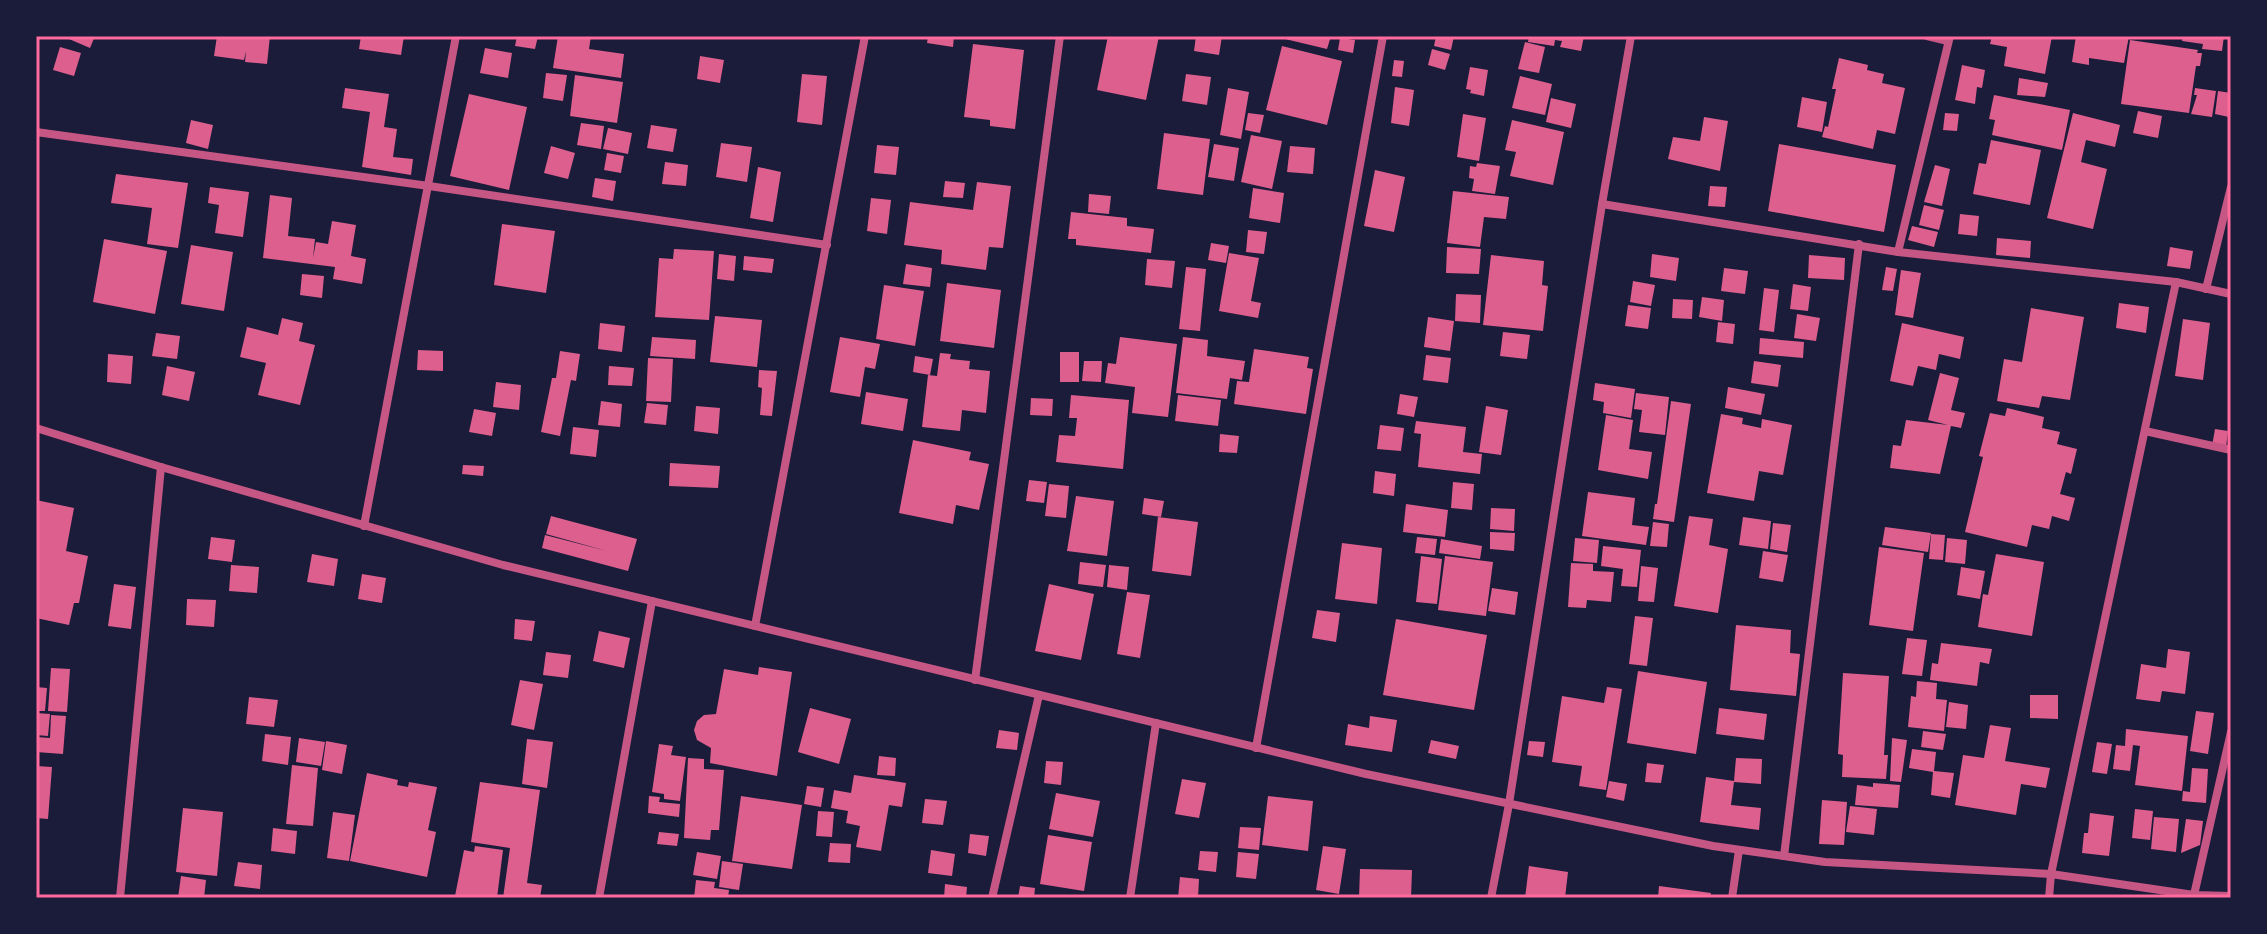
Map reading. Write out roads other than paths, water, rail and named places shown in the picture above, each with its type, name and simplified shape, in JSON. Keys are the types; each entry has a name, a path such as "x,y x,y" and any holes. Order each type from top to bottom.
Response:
{"street":[{"path":"364,526 456,36"},
{"path":"755,626 865,36"},
{"path":"975,680 1060,36"},
{"path":"1256,748 1383,36"},
{"path":"1491,898 1509,804 1631,36"},
{"path":"1898,252 1949,39 1927,36"},
{"path":"36,132 827,245"},
{"path":"2206,289 2231,187"},
{"path":"1602,204 1898,252 2176,282 2231,294"},
{"path":"1784,856 1859,244"},
{"path":"2049,898 2051,874 2176,282"},
{"path":"36,428 503,565 1256,748 1509,804 1739,850 1825,862 2051,874 2194,895 2231,896"},
{"path":"2145,431 2231,450"},
{"path":"120,898 161,467"},
{"path":"599,898 652,601"},
{"path":"992,898 1039,695"},
{"path":"1130,898 1156,723"},
{"path":"2194,895 2231,732"},
{"path":"1732,898 1739,850"}]}
